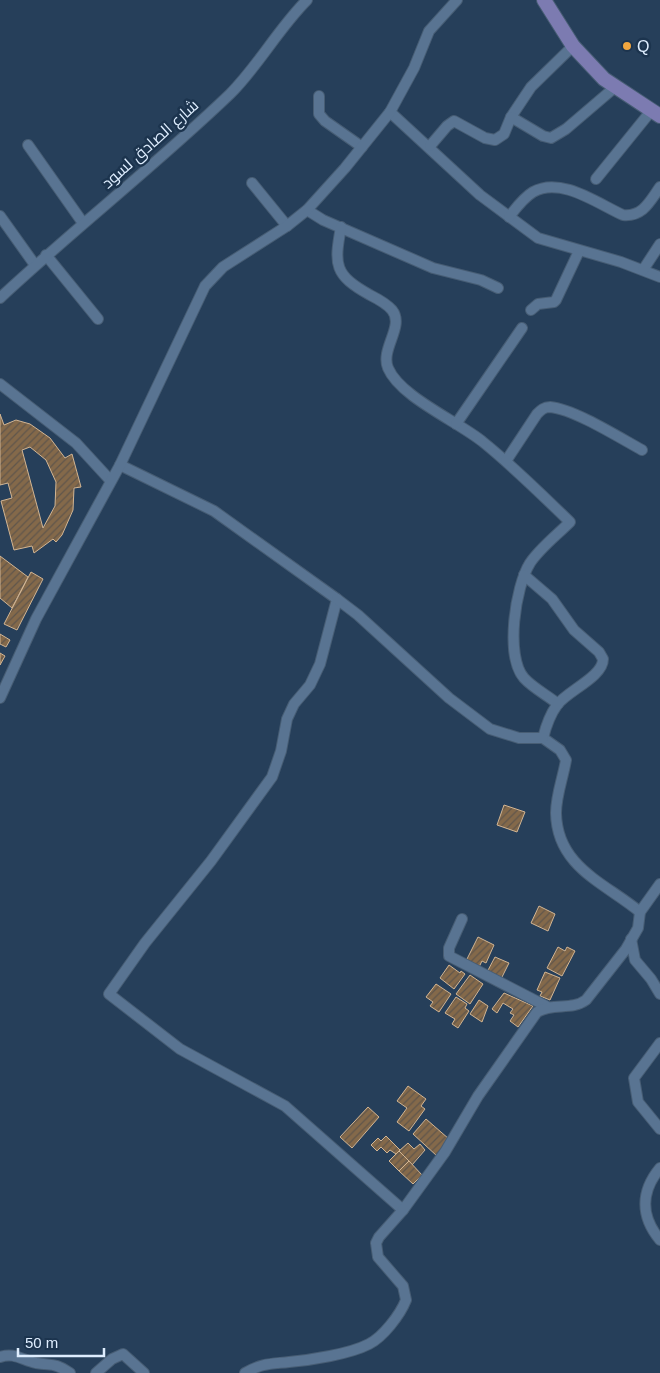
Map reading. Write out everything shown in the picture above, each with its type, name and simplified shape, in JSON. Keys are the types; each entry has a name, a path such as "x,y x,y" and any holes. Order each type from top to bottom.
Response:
{"street":[{"name":"شارع الصادق لسود","path":"0,298 231,92 307,0"},
{"path":"0,698 36,619 110,480 120,465 205,286 215,274 234,258 287,226 307,210 390,112 414,68 429,31 457,0"},
{"path":"544,0 573,46 614,88 656,114 596,179"},
{"path":"430,146 447,126 454,121 485,138 495,140 504,134 511,117 531,87 573,46"},
{"path":"511,117 543,136 551,138 566,129 614,88"},
{"path":"319,96 318,114 362,147"},
{"path":"390,112 430,146 480,195 538,238 660,277"},
{"path":"28,145 83,223"},
{"path":"252,184 287,226"},
{"path":"509,217 532,193 551,187 570,190 623,215 632,216 644,209 660,187"},
{"path":"307,210 433,268 481,280 498,288"},
{"path":"0,216 35,265"},
{"path":"341,227 336,262 341,273 353,284 393,311 396,321 386,352 388,368 400,384 418,399 481,440 528,480 570,522 530,563 524,575 516,611 514,635 516,660 524,678 558,704"},
{"path":"643,270 660,244"},
{"path":"530,310 538,304 549,304 556,300 579,251"},
{"path":"46,255 98,318"},
{"path":"456,424 522,328"},
{"path":"0,384 76,442 110,480"},
{"path":"506,462 537,414 543,408 550,407 567,412 642,450"},
{"path":"120,465 214,511 358,615 473,717 490,729 507,736 543,738 560,750 566,760 557,796 556,814 558,829 564,843 585,874 616,893 640,912"},
{"path":"524,575 552,599 562,610 574,630 599,652 603,659 600,670 558,704 546,723 543,738"},
{"path":"337,600 320,664 310,686 294,704 287,719 282,751 272,777 217,853 145,943 109,994 180,1049 285,1106 403,1210"},
{"path":"462,918 449,948 449,956 546,1006 579,1005 586,1000 626,949 638,928 640,912 660,884"},
{"path":"631,939 636,960 651,978 660,994"},
{"path":"245,1373 270,1362 289,1362 344,1352 368,1345 378,1338 406,1300 403,1286 378,1257 376,1250 379,1236 403,1210 445,1152 478,1096 531,1020 537,1012 546,1006"},
{"path":"660,1043 634,1078 634,1084 638,1102 660,1129"},
{"path":"660,1168 647,1185 645,1194 647,1214 660,1240"},
{"path":"96,1373 112,1358 123,1354 144,1373"},
{"path":"0,1357 12,1355 37,1363 50,1363 70,1373"}],"building":[{"path":"0,414 4,425 16,420 30,424 50,438 65,458 72,454 81,487 74,488 73,510 62,535 56,542 53,539 34,553 32,546 14,550 1,501 12,498 8,483 0,485","holes":["30,447 46,460 56,482 55,506 43,528 22,450"]},
{"path":"0,556 28,577 12,608 0,598"},
{"path":"31,572 43,579 17,630 4,624"},
{"path":"0,634 10,640 6,647 0,644"},
{"path":"0,653 5,656 0,665"},
{"path":"504,805 525,812 517,832 497,825"},
{"path":"539,906 555,914 548,931 531,923"},
{"path":"478,937 494,945 486,963 482,961 479,967 466,961"},
{"path":"558,947 565,951 567,947 575,951 562,976 547,968"},
{"path":"495,957 509,963 500,981 486,974"},
{"path":"449,965 460,973 461,971 465,974 454,989 440,978"},
{"path":"545,972 560,978 550,1000 540,996 542,992 537,990"},
{"path":"470,975 483,984 470,1004 456,994"},
{"path":"436,984 451,994 439,1012 430,1006 433,1002 426,997"},
{"path":"504,993 533,1006 518,1027 510,1021 514,1015 510,1013 513,1009 503,1003 497,1013 492,1009"},
{"path":"456,997 467,1004 465,1008 469,1011 458,1028 452,1024 455,1019 445,1013"},
{"path":"479,1000 488,1006 482,1022 470,1014"},
{"path":"408,1086 426,1099 421,1106 425,1109 409,1131 397,1122 407,1108 397,1101"},
{"path":"368,1107 379,1117 352,1148 340,1137"},
{"path":"426,1119 449,1139 437,1156 413,1134"},
{"path":"386,1136 400,1150 396,1154 390,1150 387,1153 381,1147 377,1151 371,1145 378,1138 381,1141"},
{"path":"408,1143 414,1149 420,1144 425,1150 412,1165 399,1151"},
{"path":"399,1151 409,1161 399,1171 389,1161"},
{"path":"409,1161 422,1175 413,1184 399,1171"}],"place":[{"name":"Q","path":"627,46"}]}
